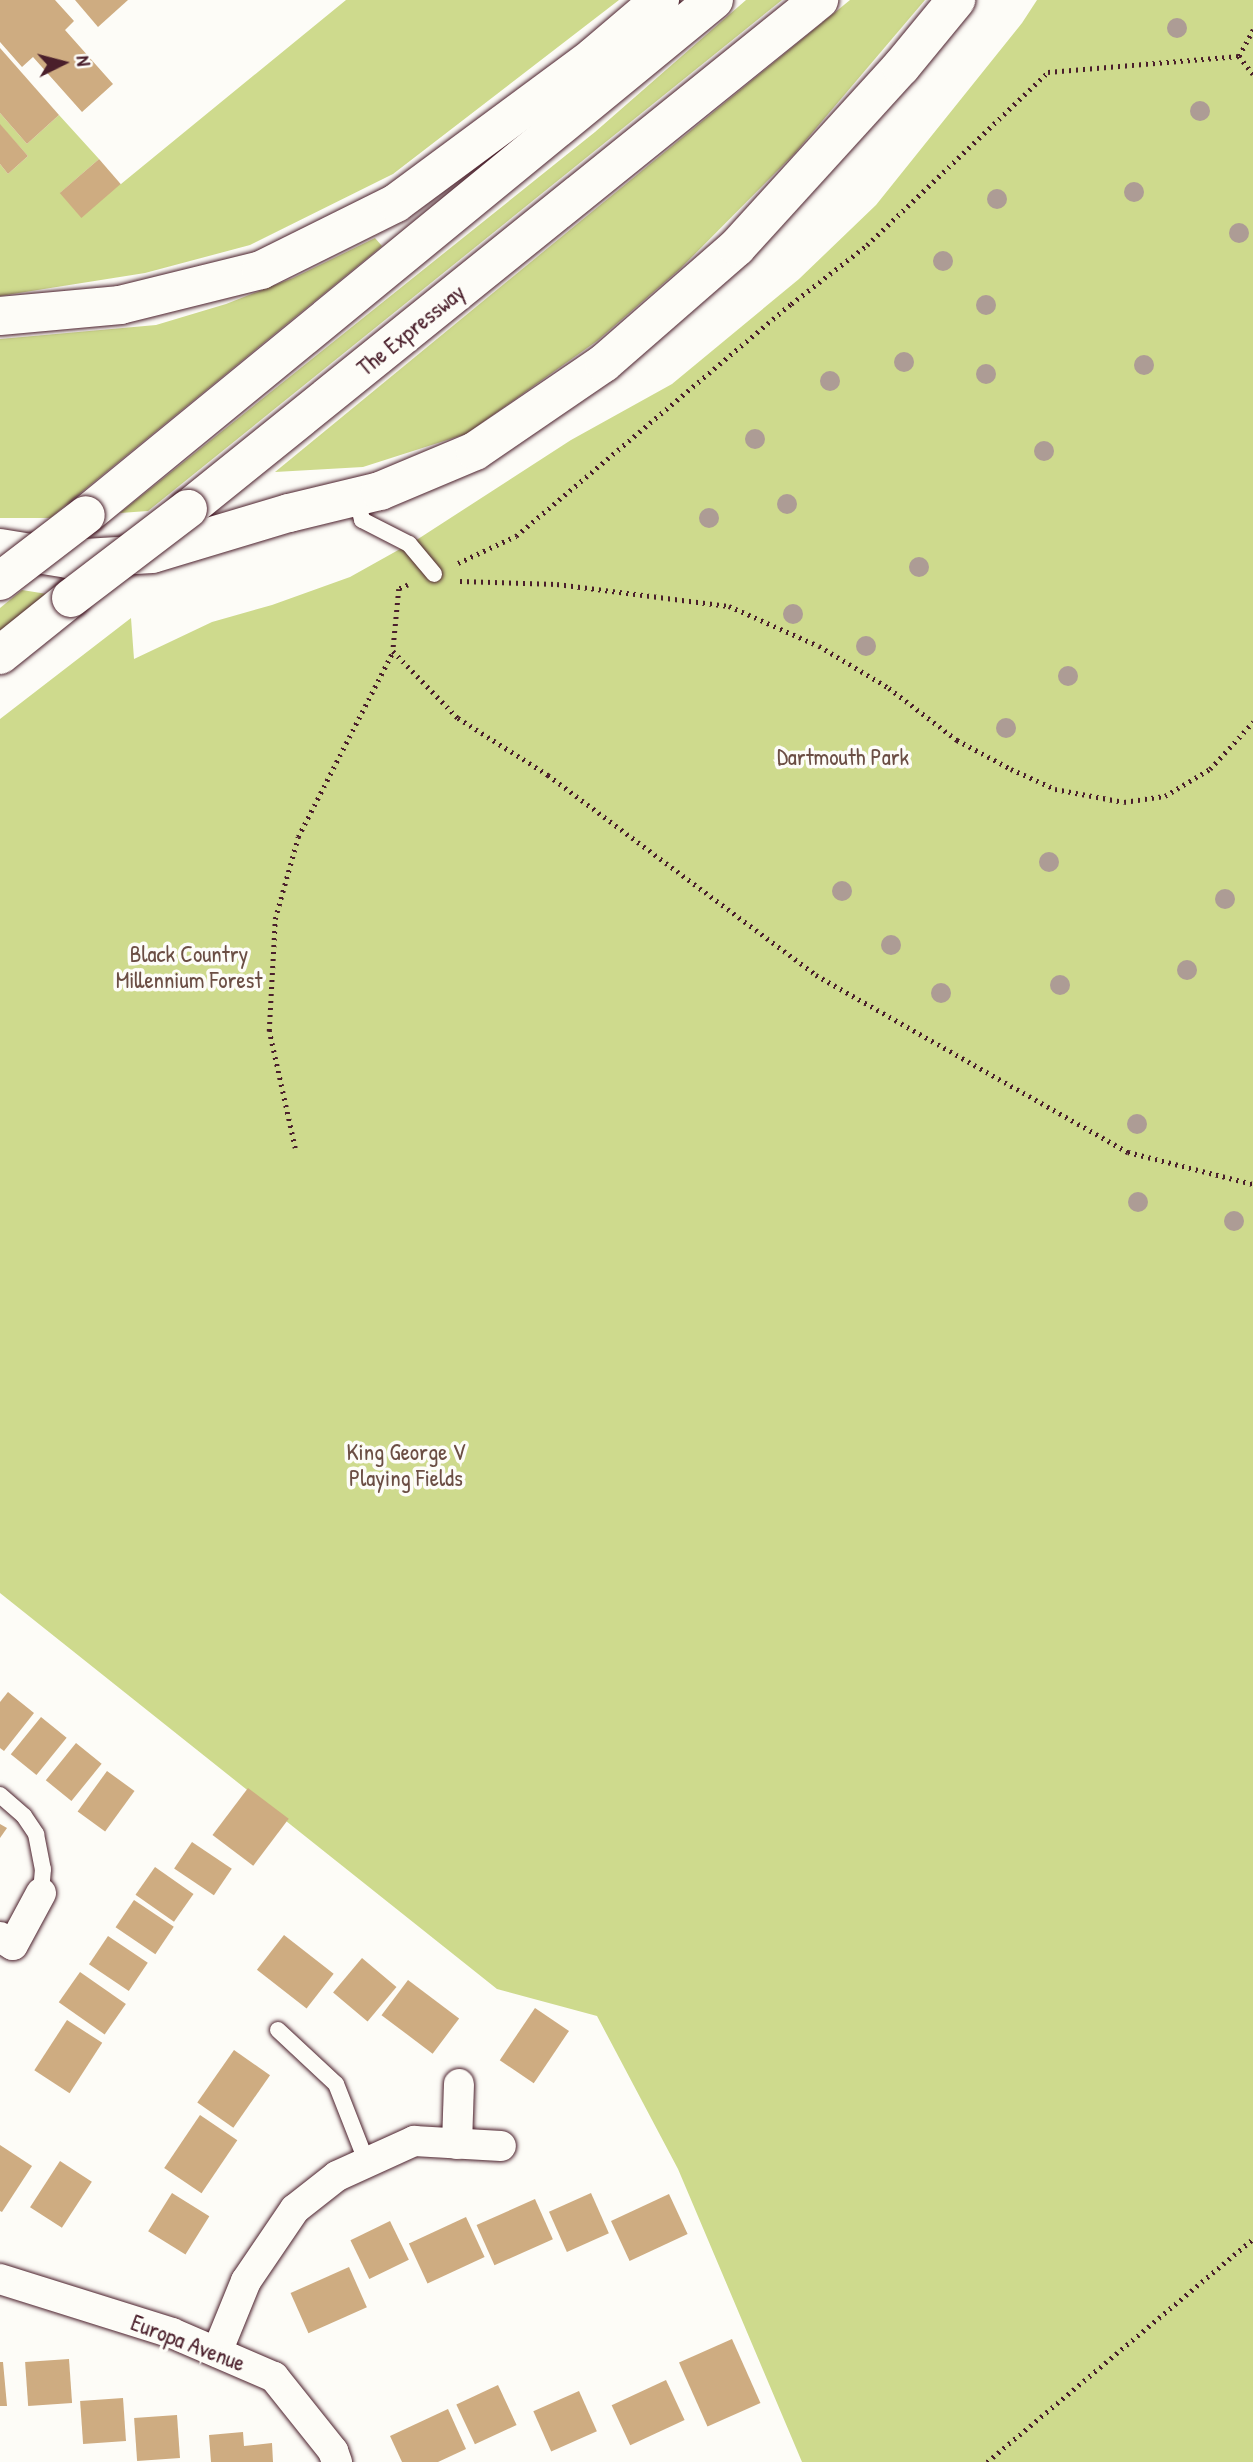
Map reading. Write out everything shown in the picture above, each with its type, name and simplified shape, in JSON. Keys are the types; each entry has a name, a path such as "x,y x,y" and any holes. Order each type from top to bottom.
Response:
{"highway":[{"path":"0,316 120,305 261,270 396,203 593,57 660,0"},
{"path":"0,581 86,515 714,0"},
{"name":"The Expressway","path":"0,655 188,509 819,0"},
{"path":"0,548 68,559 152,554 380,491 475,452 604,363 737,247 901,67 956,0"}],"street":[{"path":"0,1937 13,1945 41,1893"},
{"path":"457,2144 459,2084"},
{"path":"217,2352 246,2281 295,2208 337,2176 414,2141 501,2146"},
{"name":"Europa Avenue","path":"0,2279 172,2333 274,2377 333,2451 337,2462"}],"lane":[{"path":"356,497 362,520 409,544 434,573"},
{"path":"0,1795 24,1816 36,1834 43,1869 41,1893"},
{"path":"278,2030 336,2084 367,2162"}],"path":[{"path":"1238,56 1253,30"},
{"path":"1238,56 1253,74"},
{"path":"295,1149 269,1031 275,919 298,837 393,651 399,589 516,536 791,304 867,245 1048,72 1238,56"},
{"path":"434,573 466,583 557,584 729,606 819,646 889,688 957,740 1011,769 1055,789 1124,802 1165,796 1210,769 1253,722"},
{"path":"393,651 458,718 548,775 816,975 1128,1152 1253,1184"},
{"path":"987,2462 1253,2239"}],"green space":[{"path":"346,0 619,0 393,174 250,245 145,273 0,296 0,164 8,174 28,156 0,125 0,113 27,144 59,115 99,159 60,193 121,184"},
{"path":"746,0 782,0 148,511 120,513 595,132"},
{"path":"850,0 925,0 795,153 680,269 597,341 466,434 363,467 275,472"},
{"path":"1037,0 1253,0 1253,2462 802,2462 678,2169 597,2016 497,1989 0,1593 0,719 131,618 134,659 212,622 272,605 350,577 418,539 571,440 672,384 799,279 876,205 1022,23"},
{"path":"375,238 382,246 50,518 0,518 0,339 156,325 226,304 293,278"},
{"path":"22,590 47,594 0,633 0,608"}],"building":[{"path":"0,0 55,0 74,21 65,30 113,84 82,112 33,57 22,67 0,42"},
{"path":"75,0 128,0 98,27"},
{"path":"0,48 59,115 27,144 0,113"},
{"path":"0,124 28,156 8,174 0,164"},
{"path":"99,159 121,184 81,218 60,193"},
{"path":"8,1692 34,1713 4,1751 0,1748 0,1702"},
{"path":"41,1717 67,1738 36,1775 11,1754"},
{"path":"76,1743 102,1764 71,1801 46,1780"},
{"path":"107,1771 135,1791 105,1831 78,1811"},
{"path":"248,1788 289,1819 253,1866 212,1835"},
{"path":"0,1824 7,1828 0,1838"},
{"path":"192,1842 232,1869 214,1895 174,1869"},
{"path":"155,1867 194,1894 174,1922 135,1895"},
{"path":"134,1900 174,1927 155,1954 116,1927"},
{"path":"284,1935 334,1974 307,2008 257,1970"},
{"path":"108,1936 148,1963 129,1991 89,1964"},
{"path":"362,1958 396,1987 368,2021 333,1992"},
{"path":"80,1972 126,2004 105,2034 59,2002"},
{"path":"408,1980 459,2019 433,2054 382,2015"},
{"path":"535,2008 569,2031 534,2083 500,2060"},
{"path":"67,2020 102,2043 70,2093 34,2070"},
{"path":"234,2050 270,2075 233,2128 197,2102"},
{"path":"200,2115 237,2140 202,2193 164,2168"},
{"path":"0,2145 32,2166 2,2212 0,2211"},
{"path":"60,2161 92,2182 62,2228 30,2207"},
{"path":"172,2193 209,2216 185,2254 148,2231"},
{"path":"591,2193 609,2233 567,2252 549,2212"},
{"path":"669,2194 688,2234 630,2261 611,2221"},
{"path":"535,2199 553,2239 494,2265 477,2225"},
{"path":"466,2217 485,2257 427,2284 409,2244"},
{"path":"390,2221 409,2260 369,2279 350,2240"},
{"path":"349,2267 367,2307 308,2333 291,2293"},
{"path":"732,2339 760,2403 707,2427 679,2363"},
{"path":"69,2359 72,2403 28,2406 25,2362"},
{"path":"0,2362 3,2362 7,2406 0,2406"},
{"path":"666,2380 685,2420 630,2445 612,2405"},
{"path":"498,2385 517,2425 475,2444 456,2404"},
{"path":"579,2391 597,2431 551,2452 533,2411"},
{"path":"123,2398 126,2441 83,2444 80,2401"},
{"path":"448,2409 466,2449 438,2462 402,2462 390,2436"},
{"path":"177,2415 180,2458 137,2461 134,2418"},
{"path":"243,2432 244,2446 272,2443 273,2462 211,2462 209,2435"}],"park label":[{"name":"Dartmouth Park","path":"843,757"},
{"name":"Black Country Millennium Forest","path":"189,967"},
{"name":"King George V Playing Fields","path":"406,1465"}]}
